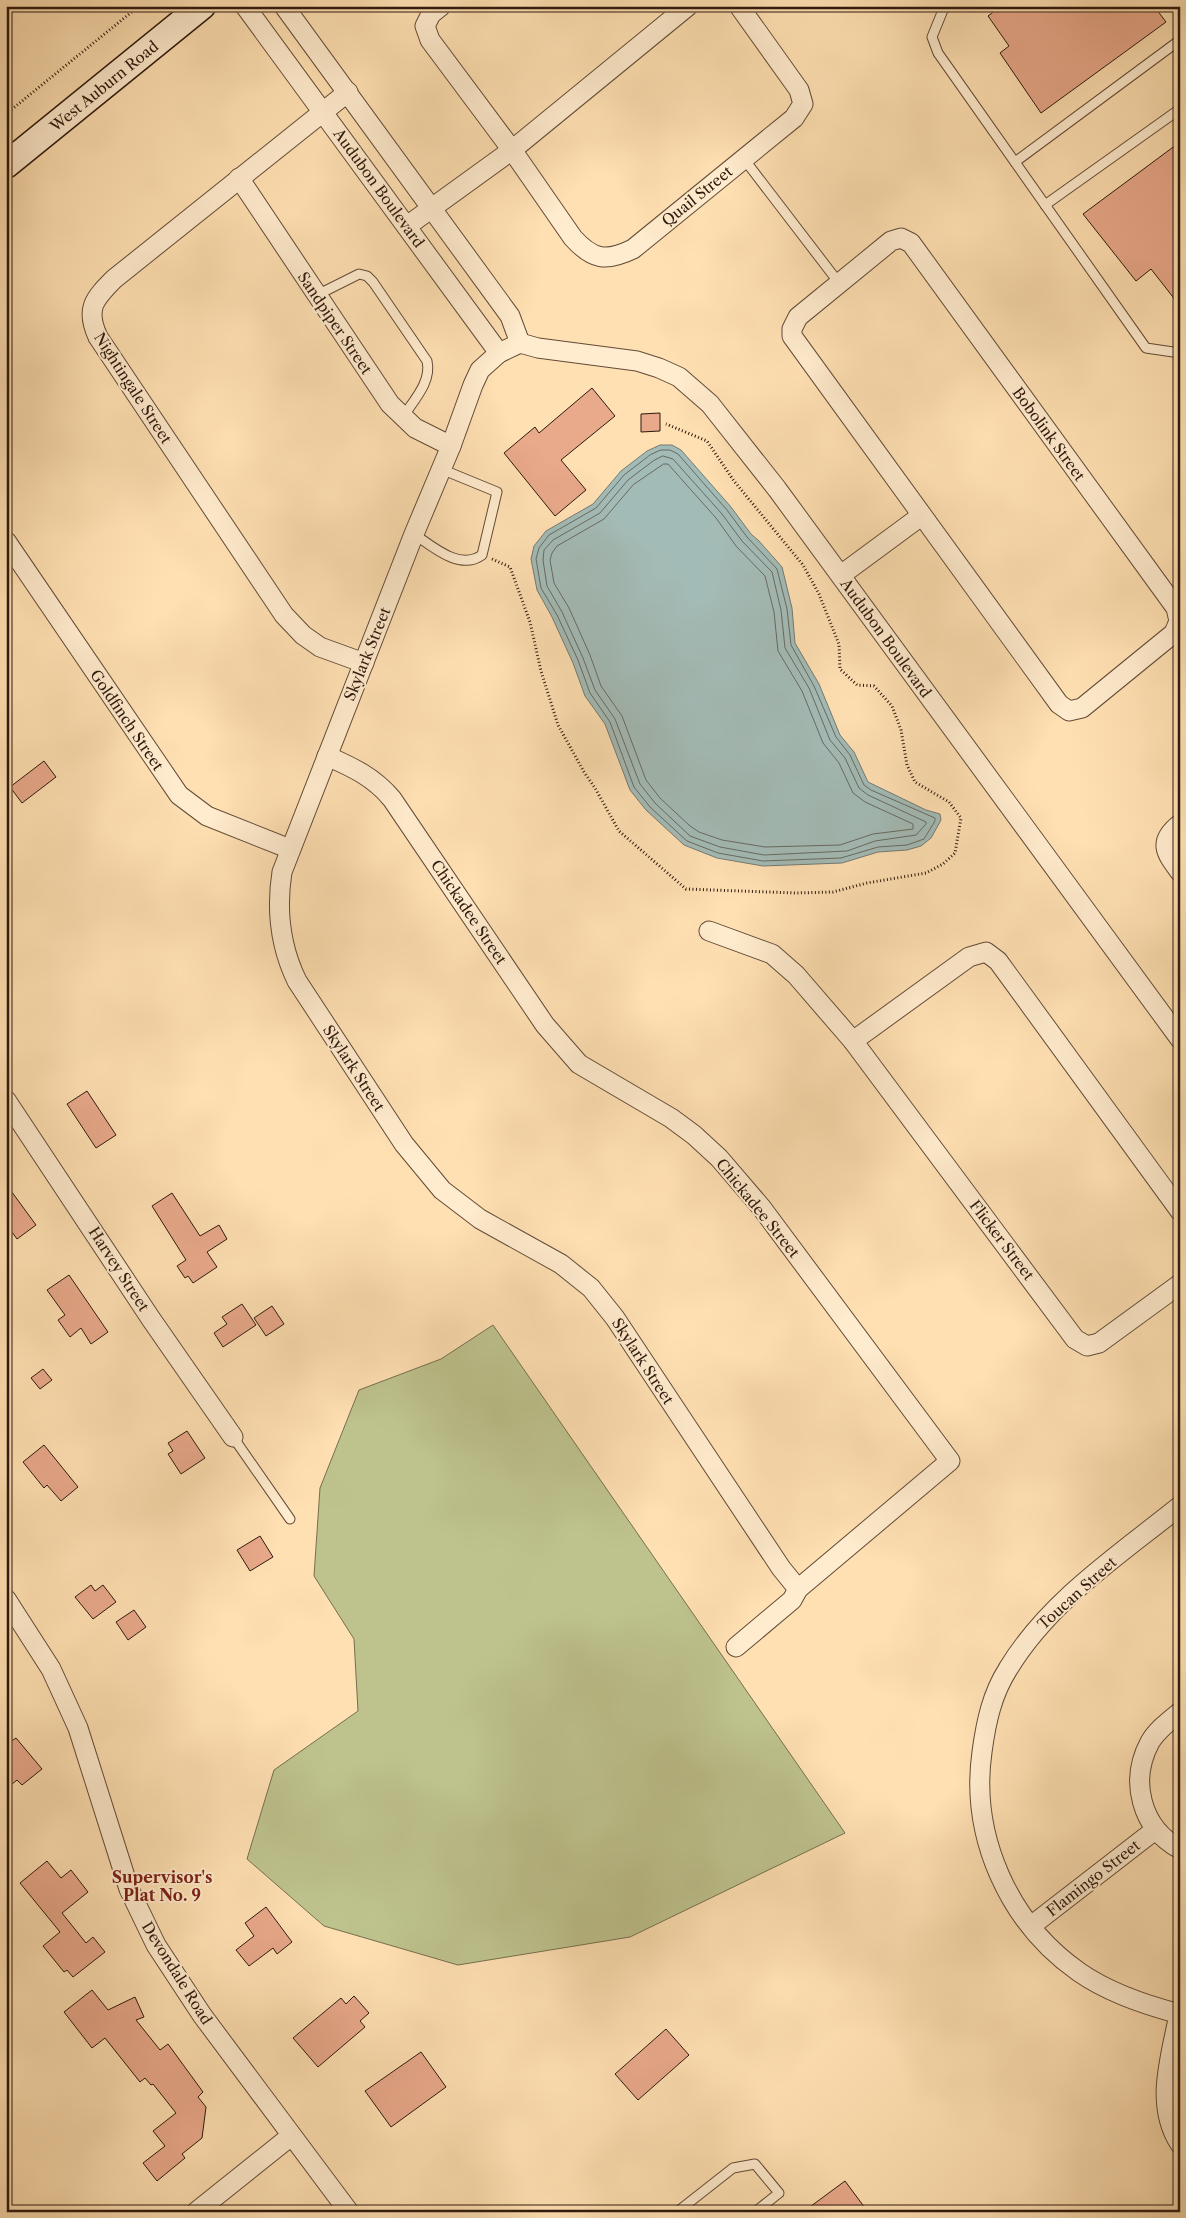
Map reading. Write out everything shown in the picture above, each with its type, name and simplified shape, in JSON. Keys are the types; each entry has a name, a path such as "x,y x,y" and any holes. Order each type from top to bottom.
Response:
{"main road":[{"name":"West Auburn Road","path":"6,165 202,6"}],"street":[{"name":"Audubon Boulevard","path":"245,6 499,353"},
{"name":"Audubon Boulevard","path":"284,6 510,316 520,343 538,348 637,361 660,368 679,377 710,404 744,446 841,576 1180,1038"},
{"name":"Quail Street","path":"441,6 431,14 425,26 430,40 512,150 573,238 584,250 594,256 609,258 633,249 794,118 803,104 799,90 739,6"},
{"path":"407,226 512,150 688,6"},
{"name":"Nightingale Street","path":"348,92 114,279 98,295 91,310 92,324 98,337 284,615 303,635 320,647 364,663"},
{"name":"Sandpiper Street","path":"239,178 371,376 403,417 415,428 451,446"},
{"name":"Bobolink Street","path":"901,238 910,243 1176,608 1179,621 1174,633 1082,708 1069,711 1059,704 792,336 792,329 798,317 839,283 891,241 901,238"},
{"path":"499,353 520,343"},
{"name":"Skylark Street","path":"499,353 480,370 473,385 451,446 414,534 282,872 278,904 280,925 289,966 404,1144 430,1177 454,1201 504,1234 541,1251 561,1264 590,1288 615,1318 781,1568 798,1589"},
{"path":"841,576 922,516"},
{"name":"Goldfinch Street","path":"6,541 179,795 193,807 213,819 290,849"},
{"name":"Chickadee Street","path":"326,756 354,768 374,780 392,799 545,1025 579,1064 591,1073 671,1118 694,1135 738,1179 950,1462 798,1589"},
{"path":"1180,824 1165,841 1167,854 1180,872"},
{"name":"Flicker Street","path":"709,931 772,954 796,975 853,1041 1075,1339 1087,1346 1099,1343 1180,1284"},
{"path":"853,1041 968,957 986,952 998,961 1180,1211"},
{"name":"Harvey Street","path":"6,1100 151,1319 233,1437"},
{"name":"Toucan Street","path":"1180,1506 1080,1586 1051,1613 1024,1645 1007,1670 996,1692 988,1716 981,1762 981,1809 993,1861 1013,1902 1031,1926 1046,1944 1080,1972 1141,2004 1180,2014"},
{"path":"736,1647 792,1600 798,1589"},
{"name":"Devondale Road","path":"6,1599 51,1669 74,1720 129,1890 152,1939 202,2015 349,2212"},
{"name":"Flamingo Street","path":"1180,1712 1160,1729 1151,1741 1144,1756 1140,1773 1143,1806 1155,1830 1180,1849"},
{"name":"Flamingo Street","path":"1031,1926 1155,1830"},
{"path":"1180,2014 1166,2095 1166,2112 1171,2130 1180,2144"},
{"path":"196,2212 291,2136"}],"lane":[{"path":"948,6 943,10 932,38 938,53 1146,348 1180,353"},
{"path":"1015,162 1180,40"},
{"path":"1045,205 1180,109"},
{"path":"744,159 839,283"},
{"path":"317,295 359,274 366,276 373,282 427,362 429,369 427,379 403,417"},
{"path":"414,534 443,554 454,558 467,561 482,555 497,492 441,469"},
{"path":"233,1437 290,1519"},
{"path":"677,2212 733,2168 755,2164 779,2193 755,2212"}],"path":[{"path":"6,114 139,6"},
{"path":"482,555 510,567 530,622 541,671 558,726 619,831 686,888 795,894 833,892 867,883 926,873 943,864 955,852 961,818 948,802 916,782 907,765 901,730 892,706 874,686 857,685 840,669 839,644 819,594 803,565 734,481 707,442 666,424"}],"green space":[{"path":"493,1325 845,1833 630,1937 458,1965 324,1926 247,1859 274,1770 358,1711 354,1639 314,1576 320,1488 359,1390 441,1359"}],"water":[{"path":"660,445 672,445 681,450 731,507 751,534 782,567 792,608 795,643 819,684 840,735 854,752 868,782 926,810 940,814 941,820 931,838 921,846 907,850 878,852 842,863 763,866 717,858 684,845 646,810 630,790 605,724 585,696 573,663 552,617 537,590 531,559 534,546 546,531 593,504 621,471 647,451"}],"building":[{"path":"1001,6 1154,6 1166,22 1041,113 1000,53 1009,46 988,16"},
{"path":"1180,142 1180,306 1151,269 1136,281 1083,214"},
{"path":"592,388 615,416 561,460 586,490 555,516 504,453 535,427 539,433"},
{"path":"660,413 660,431 641,432 641,414"},
{"path":"44,761 56,777 22,803 10,787"},
{"path":"87,1091 116,1135 96,1148 67,1104"},
{"path":"6,1184 36,1225 17,1239 6,1224"},
{"path":"172,1193 200,1236 219,1225 227,1239 207,1252 217,1267 193,1283 188,1276 185,1278 177,1266 186,1260 152,1206"},
{"path":"69,1275 108,1332 91,1344 81,1328 70,1337 58,1320 65,1315 47,1290"},
{"path":"242,1304 256,1325 223,1347 214,1333 227,1324 222,1317"},
{"path":"272,1306 284,1324 266,1336 254,1318"},
{"path":"43,1369 52,1380 40,1389 31,1378"},
{"path":"187,1431 205,1458 181,1474 168,1454 173,1451 168,1443"},
{"path":"44,1445 78,1487 61,1501 47,1485 44,1488 23,1462"},
{"path":"260,1536 273,1557 250,1571 237,1550"},
{"path":"91,1585 95,1591 103,1585 116,1602 93,1619 75,1597"},
{"path":"134,1610 146,1627 128,1640 116,1622"},
{"path":"16,1738 42,1769 22,1785 17,1780 6,1789 6,1745"},
{"path":"47,1861 61,1878 71,1870 88,1892 62,1913 86,1943 93,1937 105,1952 73,1977 67,1970 64,1972 43,1946 60,1932 20,1883"},
{"path":"266,1907 292,1942 277,1954 273,1948 249,1966 236,1950 254,1936 245,1923"},
{"path":"92,1990 108,2010 135,1997 144,2017 136,2020 160,2050 168,2044 203,2092 198,2097 206,2107 202,2138 182,2154 185,2158 157,2181 143,2163 165,2146 153,2131 176,2113 153,2084 151,2085 145,2078 140,2082 105,2038 92,2048 64,2012"},
{"path":"354,1996 369,2013 360,2021 365,2027 318,2067 293,2038 341,1998 346,2004"},
{"path":"666,2029 689,2055 638,2100 615,2074"},
{"path":"421,2052 446,2087 391,2127 365,2091"},
{"path":"845,2181 868,2212 803,2212"}],"district":[{"name":"Supervisor's Plat No. 9","path":"162,1886"}]}
